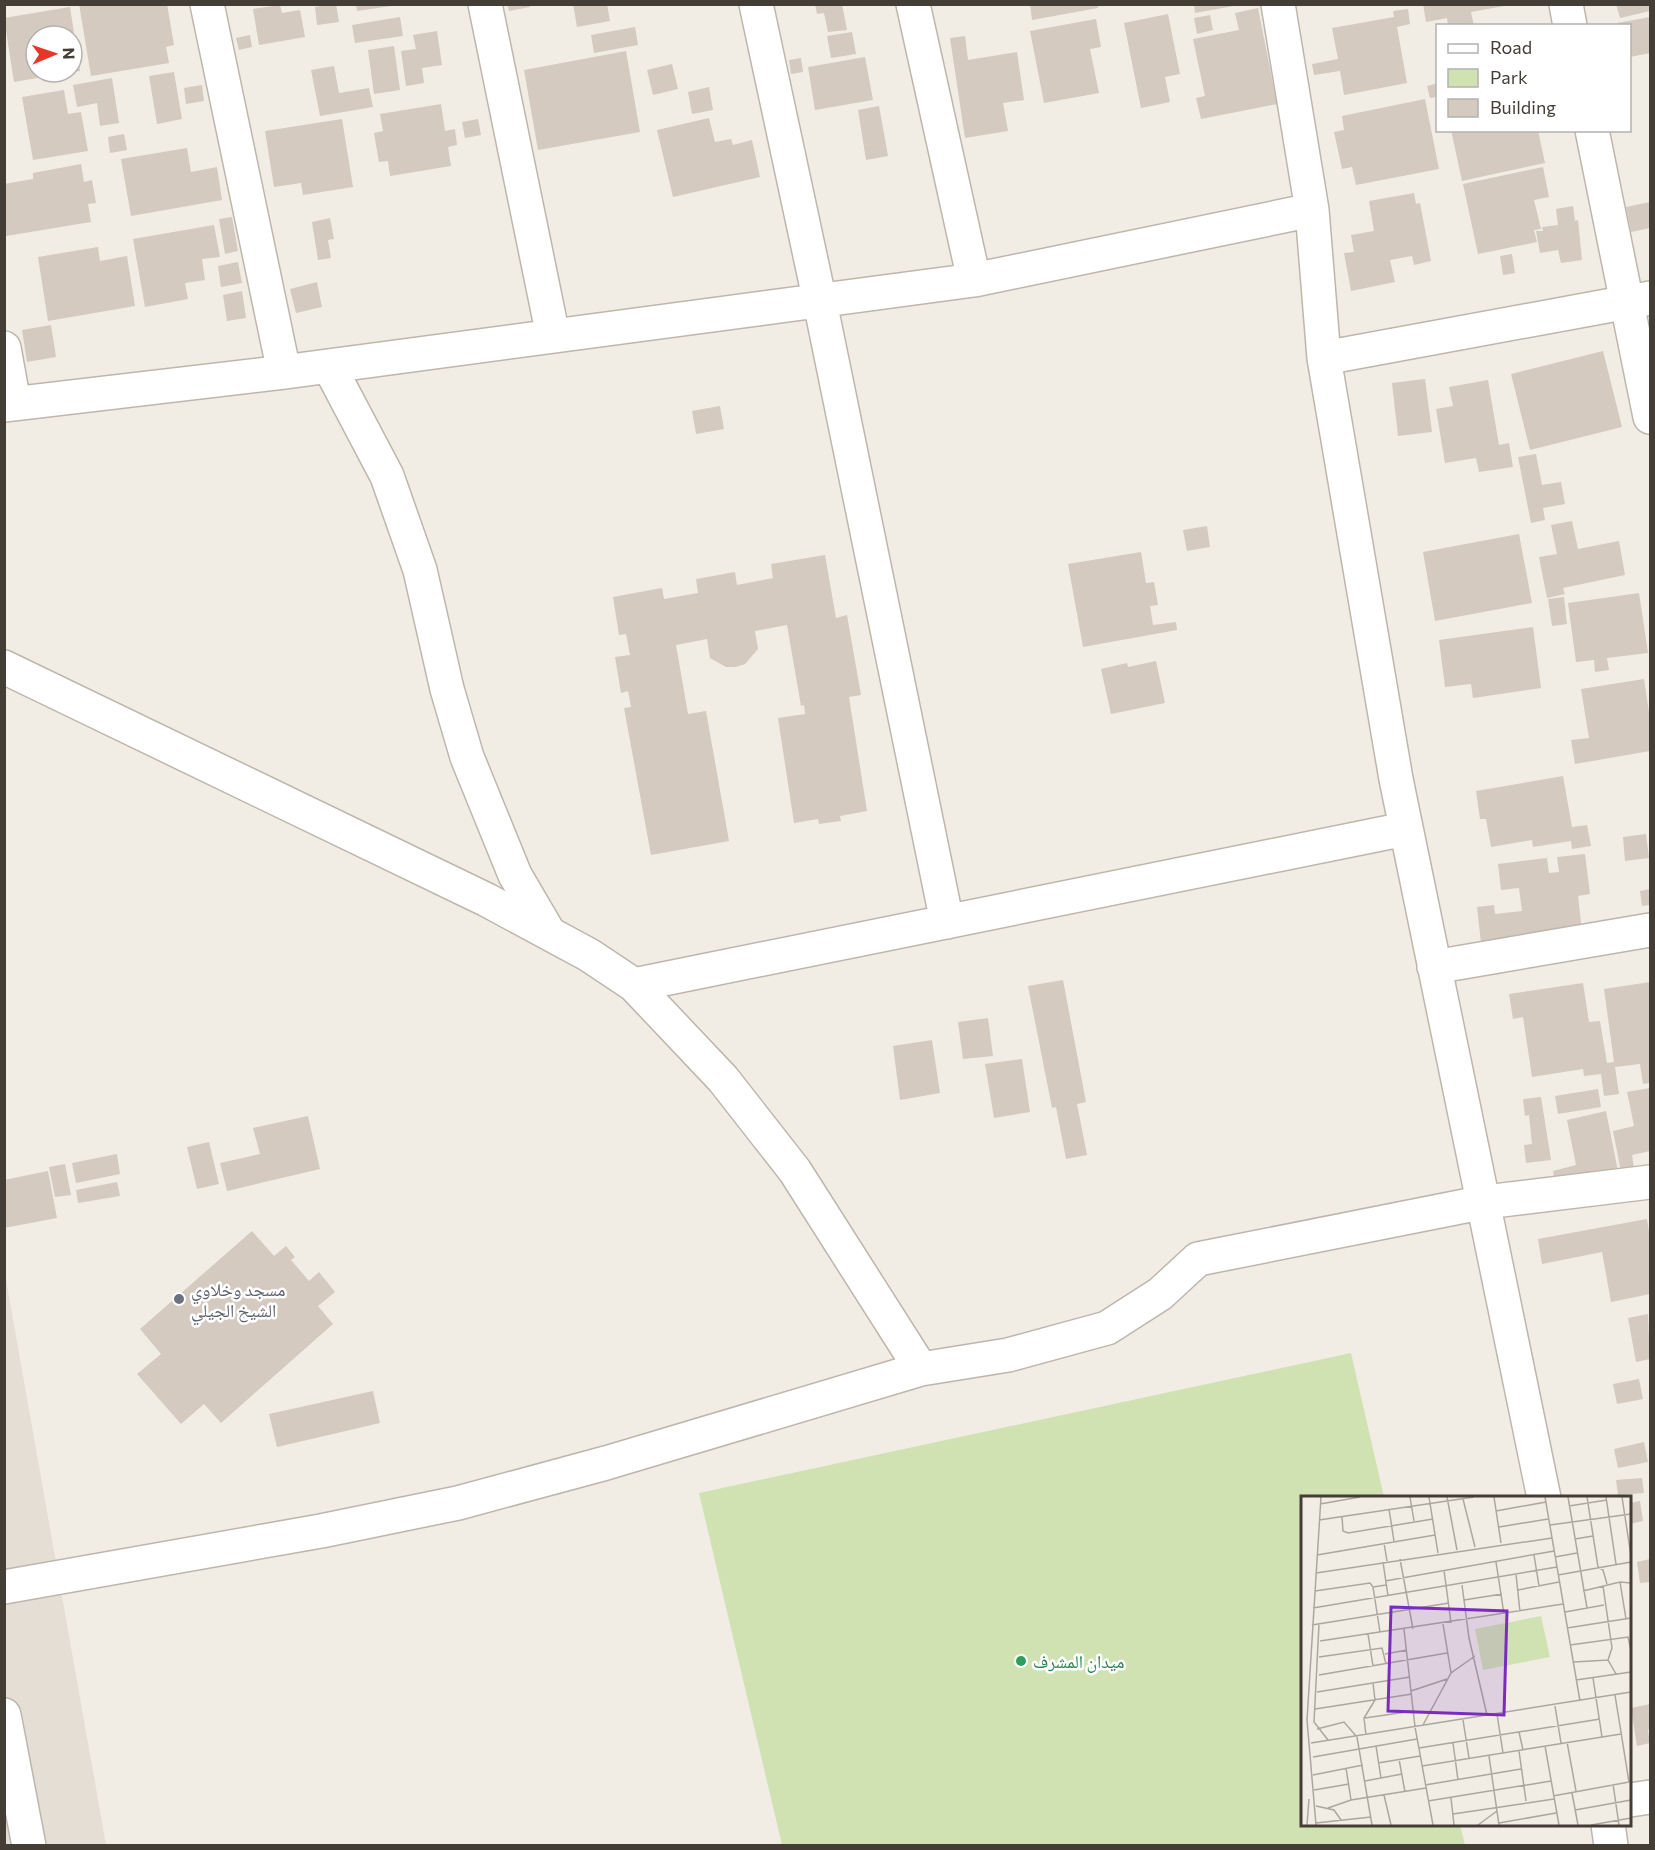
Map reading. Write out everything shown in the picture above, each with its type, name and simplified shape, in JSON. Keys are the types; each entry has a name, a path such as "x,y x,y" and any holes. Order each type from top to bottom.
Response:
{"street":[{"path":"207,4 284,372"},
{"path":"485,4 553,336"},
{"path":"756,4 820,302 947,922"},
{"path":"913,4 974,280"},
{"path":"1278,4 1312,210 1324,358 1406,829 1485,1202 1544,1496"},
{"path":"1566,4 1570,24"},
{"path":"1593,132 1639,300 1650,417"},
{"path":"4,348 9,404 284,372 974,280 1312,210"},
{"path":"1324,358 1639,300"},
{"path":"329,366 387,476 420,570 447,689 467,757 515,874 549,933"},
{"path":"4,667 487,900 589,955 634,985 723,1079 795,1171 921,1369"},
{"path":"634,985 1406,829"},
{"path":"1434,967 1650,930"},
{"path":"4,1587 321,1531 458,1503 606,1463 921,1369 1008,1354 1107,1328 1160,1294 1198,1259 1485,1202 1650,1182"},
{"path":"4,1715 8,1748 28,1845"},
{"path":"1631,1800 1650,1797"},
{"path":"1608,1826 1611,1845"}],"shaded area":[{"path":"5,1274 106,1845 5,1845"}],"green space":[{"name":"ميدان المشرف","path":"1351,1353 1384,1496 1301,1496 1301,1826 1460,1826 1465,1845 782,1845 699,1493"}],"building":[{"path":"79,4 167,4 174,45 166,47 169,63 91,76"},
{"path":"336,4 339,22 317,25 315,7"},
{"path":"356,4 391,4 391,6 357,11"},
{"path":"507,4 529,4 530,7 509,11"},
{"path":"573,4 607,4 610,21 577,27"},
{"path":"815,4 842,4 847,30 828,32 824,13 817,14"},
{"path":"1030,4 1098,4 1098,8 1032,20"},
{"path":"1194,4 1234,4 1234,6 1195,13"},
{"path":"1423,4 1504,4 1504,6 1471,12 1474,24 1448,24 1447,18 1426,22"},
{"path":"1616,4 1650,4 1650,11 1620,18"},
{"path":"280,5 282,13 300,10 305,37 259,45 253,9"},
{"path":"70,7 73,24 24,24 24,80 14,82 4,18"},
{"path":"1258,8 1277,104 1201,119 1196,98 1205,96 1193,39 1239,30 1235,13"},
{"path":"1408,9 1410,24 1397,27 1407,83 1344,95 1340,71 1314,75 1312,64 1338,59 1332,28 1394,17 1393,11"},
{"path":"1168,14 1180,74 1165,77 1170,102 1141,108 1124,23"},
{"path":"1210,15 1213,30 1197,34 1194,18"},
{"path":"400,17 403,36 355,43 352,25"},
{"path":"1650,17 1650,53 1631,57 1631,24 1617,23"},
{"path":"1096,19 1101,47 1090,49 1099,93 1044,103 1030,31"},
{"path":"635,27 638,45 594,53 591,35"},
{"path":"437,31 442,65 422,68 424,83 406,86 401,51 416,49 413,35"},
{"path":"852,32 856,54 831,58 827,36"},
{"path":"250,35 252,47 239,50 236,38"},
{"path":"965,36 968,60 1017,52 1024,100 1003,103 1008,131 965,138 950,38"},
{"path":"394,46 400,90 374,94 368,50"},
{"path":"626,51 640,132 538,150 524,70"},
{"path":"865,57 873,100 815,110 808,67"},
{"path":"801,58 803,72 791,74 789,60"},
{"path":"672,64 678,89 653,95 647,70"},
{"path":"334,66 339,93 369,88 373,107 320,116 311,70"},
{"path":"174,72 182,119 157,124 149,76"},
{"path":"112,78 119,123 100,126 97,103 77,107 73,85"},
{"path":"1436,84 1436,97 1430,98 1427,86"},
{"path":"202,85 204,101 186,104 184,88"},
{"path":"709,87 713,110 692,114 688,92"},
{"path":"64,90 68,114 81,112 88,151 33,160 22,97"},
{"path":"1425,99 1439,169 1356,185 1352,167 1342,169 1334,132 1344,130 1342,116"},
{"path":"441,104 445,131 455,129 457,145 448,147 451,166 390,176 388,161 379,162 374,133 383,131 380,114"},
{"path":"879,106 888,156 866,160 858,110"},
{"path":"709,118 715,142 731,139 733,145 752,140 760,177 673,197 657,130"},
{"path":"342,119 353,187 303,195 301,183 274,187 265,131"},
{"path":"478,119 481,135 465,138 462,122"},
{"path":"1451,132 1538,132 1545,163 1462,181"},
{"path":"124,134 127,150 110,153 108,137"},
{"path":"187,148 191,172 217,167 222,200 131,216 121,159"},
{"path":"81,164 84,182 92,180 96,203 88,204 91,222 6,236 4,184 33,179 33,173"},
{"path":"1543,167 1549,197 1534,200 1541,229 1534,230 1537,242 1478,254 1463,184"},
{"path":"1414,193 1416,204 1420,203 1431,261 1414,265 1412,256 1390,260 1395,282 1351,291 1344,253 1354,252 1351,235 1374,231 1369,201"},
{"path":"1650,202 1650,228 1631,232 1626,207"},
{"path":"1573,206 1575,221 1578,220 1582,260 1561,263 1558,250 1540,253 1536,231 1543,231 1542,227 1558,225 1556,209"},
{"path":"232,217 238,251 225,254 219,219"},
{"path":"330,218 334,239 328,240 331,258 318,260 312,222"},
{"path":"214,225 220,257 202,259 205,280 185,283 188,299 145,307 133,239"},
{"path":"98,247 100,261 127,256 135,306 48,321 38,257"},
{"path":"1512,254 1515,273 1503,275 1500,256"},
{"path":"238,262 242,283 221,287 218,266"},
{"path":"317,282 322,307 296,313 290,289"},
{"path":"242,291 246,318 227,321 223,295"},
{"path":"51,325 56,357 27,362 22,330"},
{"path":"1603,351 1622,427 1530,450 1511,374"},
{"path":"1425,379 1432,432 1398,436 1392,383"},
{"path":"1488,380 1499,445 1509,443 1513,467 1479,472 1476,458 1445,463 1436,409 1453,406 1449,387"},
{"path":"720,406 724,429 696,434 692,411"},
{"path":"1536,454 1542,485 1561,482 1565,504 1543,508 1545,520 1531,523 1518,457"},
{"path":"1572,521 1578,549 1619,541 1625,575 1563,588 1565,594 1547,598 1539,557 1557,554 1551,525"},
{"path":"1207,526 1210,547 1187,551 1183,530"},
{"path":"1519,534 1532,603 1435,621 1423,552"},
{"path":"1141,552 1146,583 1154,582 1158,605 1150,606 1153,625 1176,622 1177,630 1083,647 1068,564"},
{"path":"825,555 836,618 847,615 861,695 849,697 867,811 840,816 841,821 819,824 818,819 794,823 778,718 805,714 804,705 801,706 787,625 755,631 758,649 745,664 736,667 726,667 710,658 707,639 676,645 688,714 706,711 729,841 651,855 624,708 631,707 628,691 621,693 615,657 630,655 626,634 619,635 613,597 662,588 664,599 698,593 696,579 735,572 737,585 773,578 771,564"},
{"path":"1639,593 1648,653 1607,658 1609,670 1595,672 1594,660 1576,662 1568,603"},
{"path":"1564,597 1567,624 1552,626 1548,599"},
{"path":"1533,627 1541,688 1473,698 1471,684 1445,687 1439,640"},
{"path":"1156,661 1165,703 1111,714 1101,669 1127,663 1128,667"},
{"path":"1644,679 1650,719 1650,751 1575,764 1571,740 1589,738 1581,689"},
{"path":"1563,776 1572,827 1587,825 1591,846 1572,849 1571,841 1533,847 1532,840 1491,847 1486,819 1480,819 1476,791"},
{"path":"1646,834 1649,858 1625,861 1623,837"},
{"path":"1585,854 1590,894 1578,896 1582,931 1481,943 1477,907 1494,905 1495,914 1522,911 1519,888 1501,890 1498,864 1547,858 1549,873 1559,872 1557,857"},
{"path":"1650,889 1650,905 1642,906 1640,891"},
{"path":"1063,980 1086,1102 1077,1104 1087,1155 1066,1159 1056,1107 1052,1108 1028,986"},
{"path":"1650,982 1650,1083 1643,1084 1640,1064 1615,1067 1619,1094 1604,1096 1601,1074 1584,1076 1583,1069 1532,1077 1523,1017 1513,1019 1509,994 1583,983 1589,1022 1600,1021 1607,1063 1614,1062 1604,989"},
{"path":"988,1018 993,1056 963,1059 958,1022"},
{"path":"932,1040 940,1093 900,1100 893,1046"},
{"path":"1022,1059 1030,1112 994,1118 985,1064"},
{"path":"1650,1088 1650,1151 1632,1155 1635,1174 1622,1177 1613,1131 1634,1126 1627,1092"},
{"path":"1598,1089 1601,1107 1558,1114 1555,1096"},
{"path":"1541,1097 1551,1160 1526,1163 1524,1145 1532,1144 1529,1115 1525,1116 1523,1099"},
{"path":"1606,1111 1619,1176 1556,1189 1553,1171 1576,1165 1567,1120"},
{"path":"308,1116 320,1169 227,1191 220,1163 260,1154 253,1128"},
{"path":"209,1142 219,1184 197,1189 187,1147"},
{"path":"117,1154 120,1174 76,1183 72,1163"},
{"path":"65,1164 71,1195 55,1197 49,1167"},
{"path":"48,1171 57,1218 4,1228 4,1180"},
{"path":"117,1182 120,1196 78,1203 76,1190"},
{"path":"1647,1219 1650,1238 1650,1294 1611,1302 1602,1252 1542,1264 1538,1239"},
{"path":"252,1231 274,1256 286,1246 295,1257 291,1260 309,1281 319,1272 335,1292 318,1306 333,1324 221,1423 204,1404 181,1424 137,1374 161,1354 140,1329"},
{"path":"1648,1314 1650,1359 1636,1362 1628,1318"},
{"path":"1639,1379 1643,1399 1617,1404 1613,1384"},
{"path":"373,1391 380,1423 277,1447 269,1414"},
{"path":"1644,1442 1648,1462 1618,1468 1614,1449"},
{"path":"1642,1478 1644,1493 1618,1495 1616,1480"},
{"path":"1640,1501 1643,1521 1631,1524 1631,1503"},
{"path":"1650,1559 1650,1582 1640,1583 1637,1562"},
{"path":"1650,1704 1650,1729 1648,1730 1650,1743 1637,1746 1631,1708"}],"place":[{"name":"مسجد وخلاوي الشيخ الجيلي","path":"179,1299"},
{"name":"ميدان المشرف","path":"1021,1661"}]}
